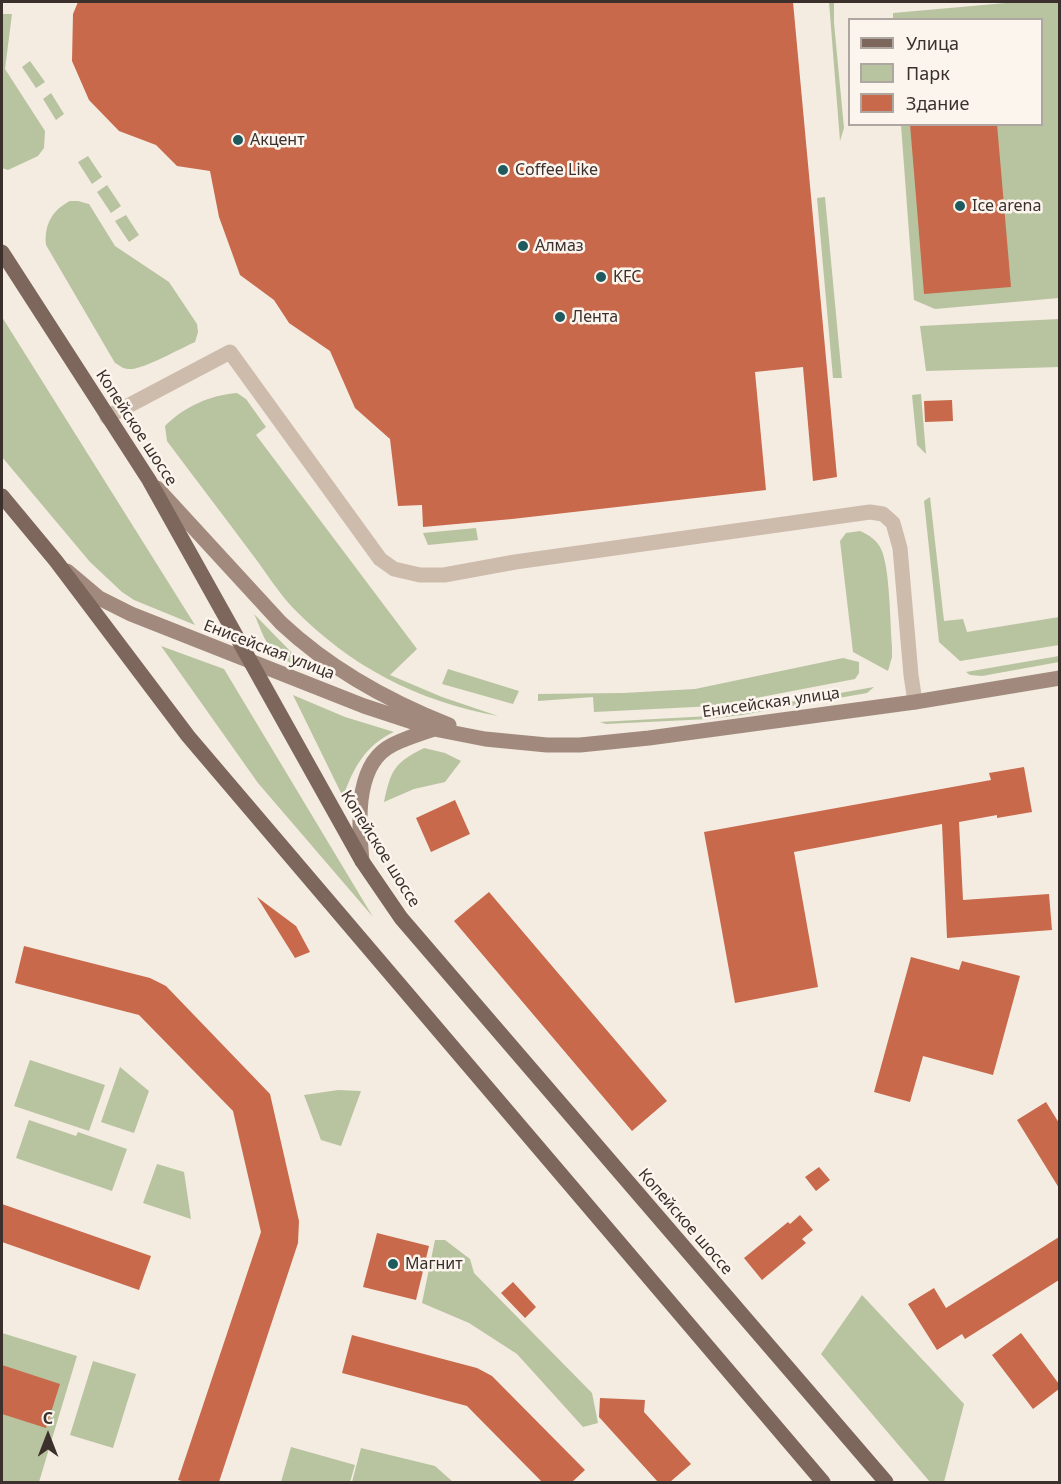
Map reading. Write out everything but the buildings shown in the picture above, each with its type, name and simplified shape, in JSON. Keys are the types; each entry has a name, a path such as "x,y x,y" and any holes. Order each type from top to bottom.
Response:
{"main road":[{"name":"Копейское шоссе","path":"2,252 149,480 362,861 401,918 886,1482"},
{"path":"2,496 56,561 188,736 823,1482"}],"street":[{"path":"107,417 230,352 380,559 394,569 420,575 444,575 525,560 870,512 883,514 893,523 900,548 915,702"},
{"name":"Енисейская улица","path":"149,480 298,639 354,679 401,704 485,739"},
{"name":"Енисейская улица","path":"56,561 99,598 131,614 364,706 434,729 485,739 547,745 580,745 649,738 915,702 1059,678"},
{"path":"362,861 359,821 364,785 372,765 384,750 399,741 434,729"}],"green space":[{"path":"829,2 834,2 844,128 840,141"},
{"path":"1017,2 1059,2 1059,298 935,309 914,300 901,126 1043,126 1043,18 893,18 893,13"},
{"path":"2,14 12,14 5,69 45,131 44,148 38,156 8,170 2,168"},
{"path":"30,61 45,82 36,88 22,67"},
{"path":"51,93 64,114 56,120 43,99"},
{"path":"88,156 102,177 92,184 78,162"},
{"path":"107,185 121,206 111,213 97,192"},
{"path":"825,197 842,378 833,378 817,198"},
{"path":"70,201 89,204 115,246 169,282 197,324 198,332 195,342 134,369 124,368 115,363 46,245 46,231 51,219 58,209"},
{"path":"126,215 139,235 129,242 115,221"},
{"path":"2,317 195,625 134,600 122,592 90,562 2,457"},
{"path":"1059,319 1059,367 926,371 920,326"},
{"path":"237,393 246,399 266,427 256,435 417,649 390,675 442,697 498,716 440,701 413,691 362,664 315,629 282,595 167,441 165,426 180,413 207,399"},
{"path":"921,394 926,454 917,445 912,395"},
{"path":"930,497 944,621 963,619 967,632 1059,617 1059,645 960,661 939,642 924,501"},
{"path":"476,528 478,540 428,545 423,533"},
{"path":"860,531 872,538 884,557 892,646 888,671 853,652 840,541 846,533"},
{"path":"254,614 294,655 325,678 294,665 273,651"},
{"path":"161,646 224,669 373,917 258,783"},
{"path":"1059,656 1059,662 982,676 970,675 966,672"},
{"path":"843,658 859,662 859,673 855,679 714,706 594,712 593,697 538,701 538,694 695,689"},
{"path":"448,669 519,691 513,704 442,684"},
{"path":"874,687 867,693 742,715 709,719 606,724 600,722 710,716"},
{"path":"293,695 345,717 394,732 375,744 361,759 343,797"},
{"path":"424,748 445,753 461,761 445,782 414,789 384,802 395,769 406,758"},
{"path":"30,1060 105,1085 89,1131 14,1106"},
{"path":"120,1067 149,1091 134,1133 101,1122"},
{"path":"338,1090 361,1091 341,1146 321,1140 304,1095"},
{"path":"29,1120 76,1136 78,1132 127,1149 112,1191 16,1158"},
{"path":"157,1164 184,1172 191,1219 143,1203"},
{"path":"435,1240 445,1240 470,1259 474,1273 592,1393 598,1423 583,1427 517,1354 469,1323 422,1303"},
{"path":"862,1295 964,1404 944,1482 930,1482 821,1354"},
{"path":"2,1333 77,1356 39,1482 2,1482"},
{"path":"93,1361 136,1374 113,1448 70,1435"},
{"path":"291,1447 355,1465 350,1482 281,1482"},
{"path":"361,1448 435,1466 453,1482 352,1482"}],"place":[{"name":"Акцент","path":"238,140"},
{"name":"Coffee Like","path":"503,170"},
{"name":"Ice arena","path":"960,206"},
{"name":"Алмаз","path":"523,246"},
{"name":"KFC","path":"601,277"},
{"name":"Лента","path":"560,317"},
{"name":"Магнит","path":"393,1264"}]}
